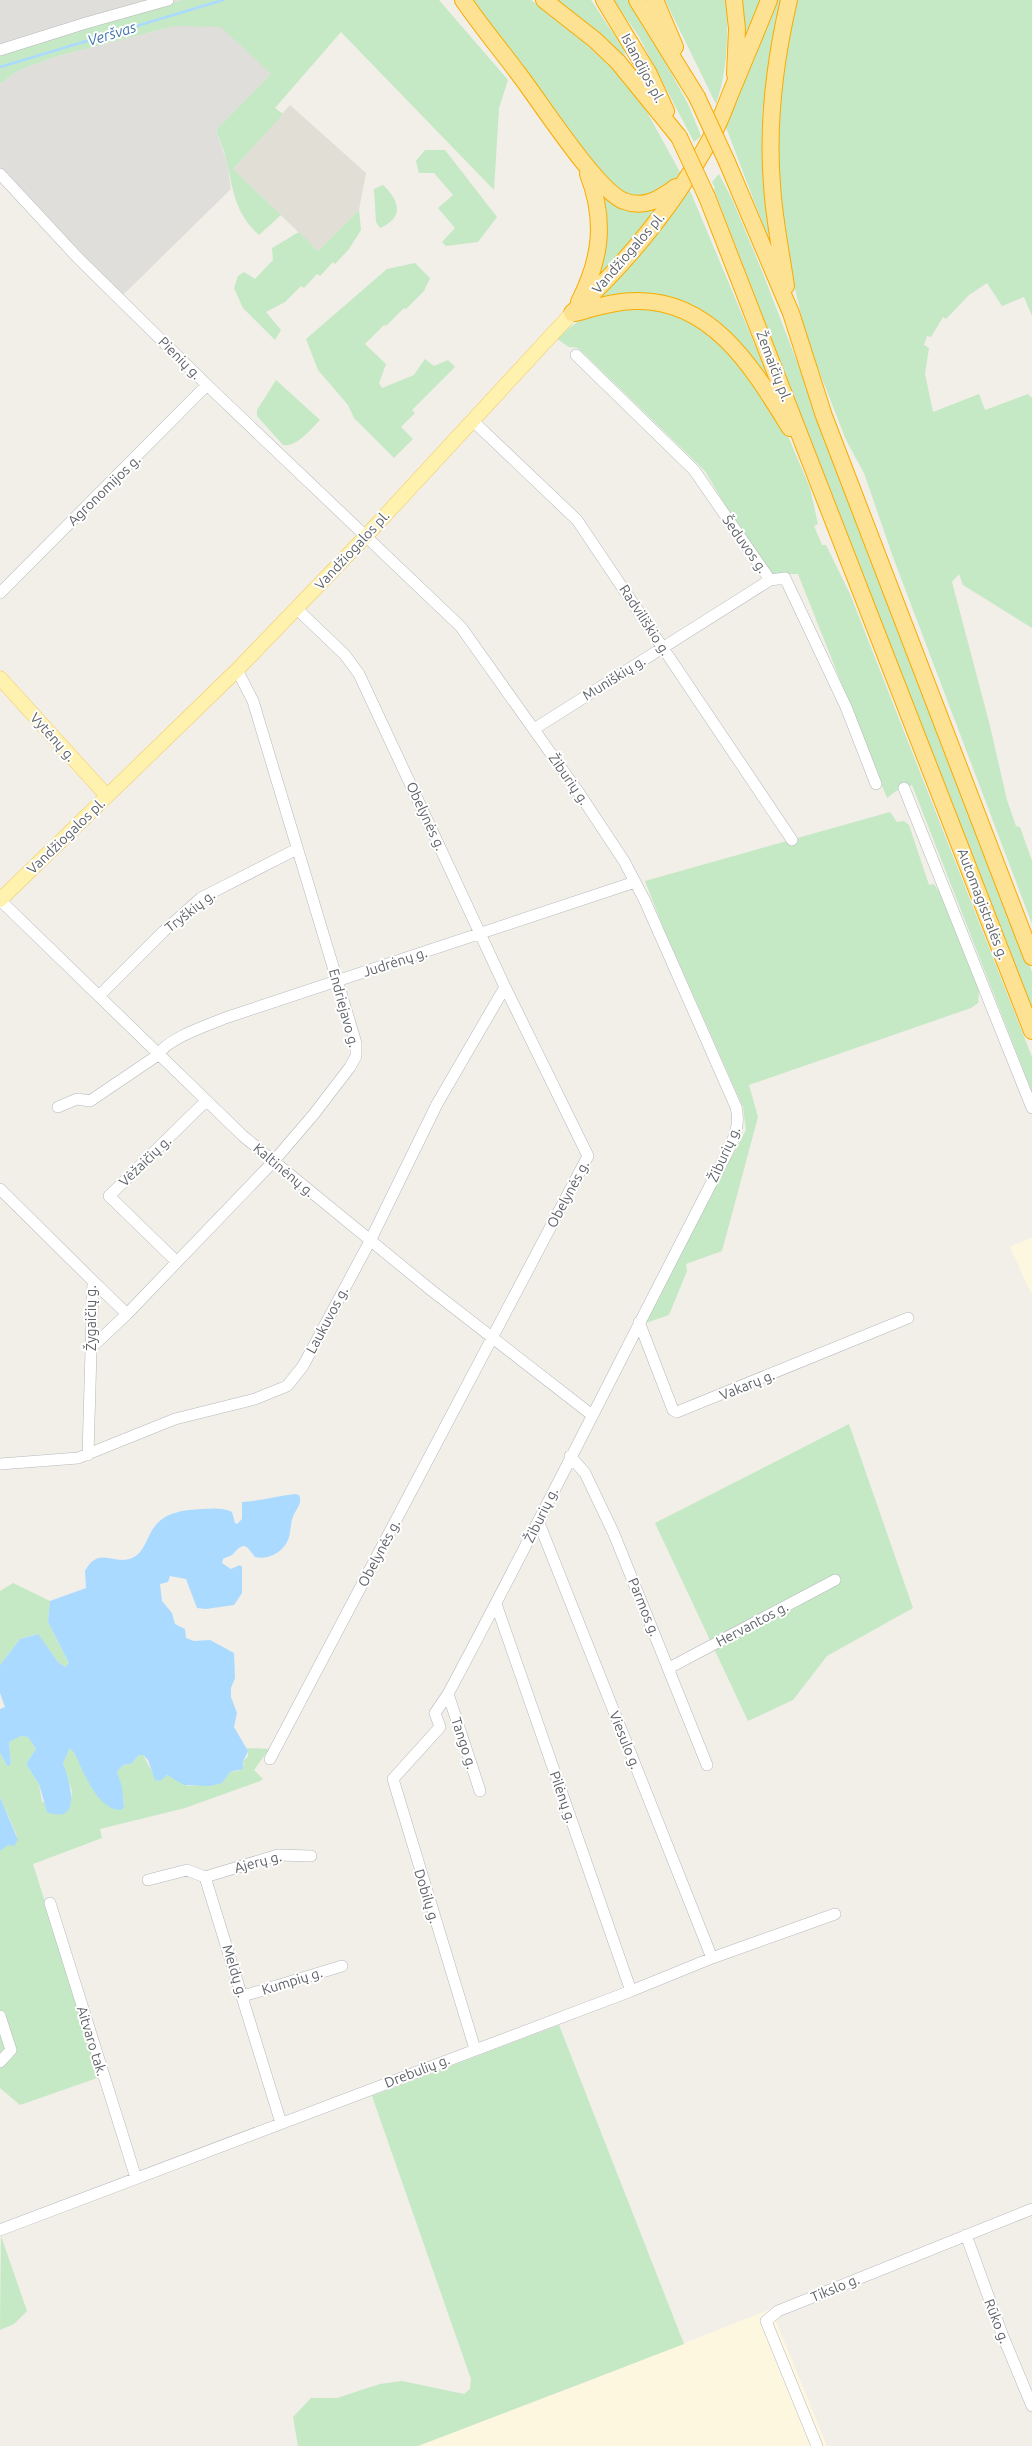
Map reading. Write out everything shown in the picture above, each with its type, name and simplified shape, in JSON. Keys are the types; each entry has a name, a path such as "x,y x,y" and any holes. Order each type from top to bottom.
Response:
{"highway":[{"path":"458,0 473,15"},
{"path":"463,0 606,189 625,202 647,204 660,198 684,181"},
{"name":"Žemaičių pl.","path":"544,0 595,40 618,62 679,137 707,197 933,777"},
{"name":"Islandijos pl.","path":"604,0 649,74 679,137"},
{"name":"Islandijos pl.","path":"636,0 698,97"},
{"path":"655,0 791,313"},
{"path":"734,0 737,29 735,84"},
{"name":"Vandžiogalos pl.","path":"572,313 598,289 667,209 713,134 769,0"},
{"path":"789,0 778,57 770,150 775,216 791,313"},
{"path":"572,313 592,275 600,235 598,203 583,161"},
{"path":"572,313 610,304 642,301 681,309 708,323 720,332 738,351 759,377 812,464"},
{"name":"Automagistralės g.","path":"791,313 824,416 1032,957"},
{"name":"Automagistralės g.","path":"933,777 1032,1031"}],"main road":[{"name":"Vandžiogalos pl.","path":"0,900 237,670 367,535 572,313"},
{"name":"Vytėnų g.","path":"0,678 107,796"}],"street":[{"path":"0,50 168,0"},
{"name":"Pienių g.","path":"0,176 78,258 207,385 367,535"},
{"name":"Šeduvos g.","path":"576,355 694,470 770,580 785,578 846,707 876,784"},
{"name":"Agronomijos g.","path":"0,593 207,385"},
{"name":"Radviliškio g.","path":"473,421 577,520 792,840"},
{"name":"Žiburių g.","path":"367,535 461,627 612,841 635,882 736,1107 739,1118 737,1130 728,1151 570,1456 538,1523 448,1694 435,1713 440,1727 418,1752"},
{"name":"Muniškių g.","path":"534,729 770,580"},
{"name":"Obelynės g.","path":"270,1759 588,1156 505,987 482,933 359,674 345,655 296,608"},
{"name":"Endriejavo g.","path":"91,1348 127,1314 273,1162 314,1114 356,1056 356,1043 253,701 237,670"},
{"path":"904,788 1032,1108"},
{"name":"Tryškių g.","path":"99,996 164,931 201,898 297,849"},
{"name":"Judrėnų g.","path":"58,1107 77,1099 90,1101 158,1055 161,1050 171,1043 201,1028 635,882"},
{"name":"Kaltinėnų g.","path":"0,900 158,1055 273,1162 491,1338 592,1415"},
{"name":"Laukuvos g.","path":"0,1464 65,1460 88,1455 175,1419 255,1399 288,1386 303,1366 370,1241 437,1104 505,987"},
{"name":"Vėžaičių g.","path":"176,1262 109,1196 206,1101"},
{"name":"Žygaičių g.","path":"0,1189 93,1281 88,1455"},
{"path":"93,1281 127,1314"},
{"name":"Vakarų g.","path":"639,1322 673,1410 677,1412 908,1318"},
{"name":"Parmos g.","path":"570,1456 585,1473 610,1525 707,1765"},
{"name":"Viesulo g.","path":"538,1523 712,1958"},
{"name":"Hervantos g.","path":"669,1668 834,1580"},
{"name":"Pilėnų g.","path":"496,1604 631,1991"},
{"name":"Tango g.","path":"448,1694 480,1792"},
{"name":"Dobilų g.","path":"418,1752 397,1772 393,1779 393,1787 475,2049"},
{"name":"Ajerų g.","path":"205,1877 278,1855 311,1856"},
{"path":"148,1880 187,1870 205,1877"},
{"name":"Meldų g.","path":"205,1877 281,2123"},
{"name":"Aitvaro tak.","path":"50,1903 87,2028 136,2178"},
{"name":"Drebulių g.","path":"0,2230 631,1991 712,1958 835,1914"},
{"name":"Kumpių g.","path":"243,1996 342,1966"},
{"path":"0,2016 10,2053 0,2062"},
{"name":"Tikslo g.","path":"817,2446 766,2321 778,2311 1032,2209"},
{"name":"Rūko g.","path":"966,2235 1002,2334 1032,2406"}],"shaded area":[{"path":"0,0 182,0 0,54"},
{"path":"175,26 221,26 271,74 216,130 227,163 231,189 123,295 17,188 0,167 0,84 19,70 58,56"},
{"path":"290,105 366,173 359,210 318,251 233,169"},
{"path":"1032,1237 1032,1295 1010,1247"},
{"path":"771,2309 827,2446 418,2446 584,2383"}],"green space":[{"path":"182,0 439,0 508,80 499,108 494,190 341,32 275,108 283,114 233,169 281,215 259,235 240,211 225,155 216,130 271,74 221,27 175,26 58,56 19,70 0,84 0,54"},
{"path":"473,0 531,0 568,27 626,82 642,103 681,174 662,191 637,200 608,188 543,93"},
{"path":"555,0 591,0 623,48 629,66"},
{"path":"613,0 628,0 651,36 688,104 701,136 694,142 638,35"},
{"path":"665,0 726,0 725,65 716,104"},
{"path":"739,0 763,0 747,34"},
{"path":"774,0 786,0 779,25 773,251 724,122 751,65"},
{"path":"793,0 1032,0 1032,316 1024,297 1002,306 987,283 969,295 946,319 943,317 931,337 927,336 924,345 929,348 925,374 933,412 979,394 985,410 1028,394 1032,398 1032,628 963,585 959,574 952,582 989,722 1007,800 1016,826 1020,827 1032,861 1032,924 893,557 864,473 846,440 807,340 787,255 777,167 779,83"},
{"path":"425,150 445,150 497,217 478,242 446,246 442,242 455,228 438,208 453,195 434,173 419,173 416,161"},
{"path":"719,174 732,199 762,271 1032,972 1032,1010 714,190 712,182"},
{"path":"383,185 393,196 397,208 394,219 380,228 376,222 374,189"},
{"path":"688,186 770,381 766,383 689,308 595,302"},
{"path":"601,193 663,206 592,290"},
{"path":"359,210 361,230 349,249 320,276 317,274 304,288 301,286 285,302 266,312 281,330 275,340 243,308 234,288 238,276 244,272 255,279 273,260 272,248 299,232 318,251"},
{"path":"415,263 430,278 424,291 365,344 386,364 379,383 382,388 414,375 425,359 434,366 448,360 455,367 412,410 415,413 401,427 413,439 394,458 354,418 348,405 318,370 306,339 387,269"},
{"path":"659,307 714,332 769,402 788,436 810,488 818,524 814,526 822,545 826,545 850,594 1032,1057 1032,1092 912,785 896,791 887,798 798,574 766,574 705,471 578,348 569,347 557,339 582,319 604,310"},
{"path":"276,380 320,420 293,444 283,445 257,416 257,410"},
{"path":"890,812 897,822 904,821 909,825 929,885 934,884 943,898 979,990 978,1003 971,1008 749,1085 758,1117 722,1251 686,1264 687,1271 669,1315 643,1324 746,1130 743,1107 663,927 645,881"},
{"path":"849,1424 913,1608 827,1656 793,1700 748,1721 655,1523"},
{"path":"13,1583 50,1601 48,1622 69,1663 65,1667 58,1662 37,1634 20,1639 0,1665 0,1591"},
{"path":"21,1736 28,1737 36,1749 26,1764 39,1784 42,1802 70,1805 72,1791 63,1763 70,1748 101,1799 124,1803 117,1772 123,1765 131,1764 139,1755 143,1755 157,1781 167,1775 188,1786 222,1783 230,1772 238,1771 244,1765 243,1762 248,1756 247,1748 269,1749 254,1770 263,1779 260,1781 185,1808 100,1829 102,1838 33,1864 100,2077 20,2105 0,2088 0,1851 17,1836 0,1797 0,1753 8,1767 11,1763 9,1741"},
{"path":"559,2025 684,2344 418,2446 298,2446 293,2417 311,2398 337,2398 380,2384 402,2381 464,2394 470,2389 471,2379 372,2096"},
{"path":"1,2236 27,2311 14,2324 0,2330"}],"water":[{"path":"299,1495 300,1503 292,1520 288,1540 282,1549 274,1555 260,1558 255,1557 246,1546 243,1546 232,1555 223,1559 222,1563 231,1569 240,1565 242,1567 242,1593 234,1605 206,1609 197,1608 186,1579 170,1576 168,1582 160,1584 162,1601 172,1613 175,1624 185,1629 186,1638 194,1641 210,1640 234,1653 235,1678 231,1688 231,1697 237,1713 234,1727 248,1751 243,1762 243,1769 230,1772 222,1783 210,1786 184,1785 167,1775 160,1781 155,1780 148,1760 143,1755 139,1755 131,1764 123,1765 117,1772 122,1787 124,1807 121,1810 105,1804 98,1797 70,1748 63,1763 70,1789 70,1807 66,1812 59,1815 47,1812 39,1784 26,1764 36,1749 28,1737 21,1736 9,1742 11,1763 8,1767 0,1753 0,1709 5,1707 0,1693 0,1665 20,1639 38,1634 58,1662 65,1667 69,1663 48,1622 50,1601 86,1588 85,1571 90,1563 101,1558 125,1560 136,1556 159,1521 172,1514 194,1510 224,1509 232,1512 237,1524 242,1519 242,1502"},
{"path":"0,1797 18,1840 14,1846 8,1845 0,1851"}],"waterway":[{"name":"Veršvas","path":"0,67 223,0"}]}
